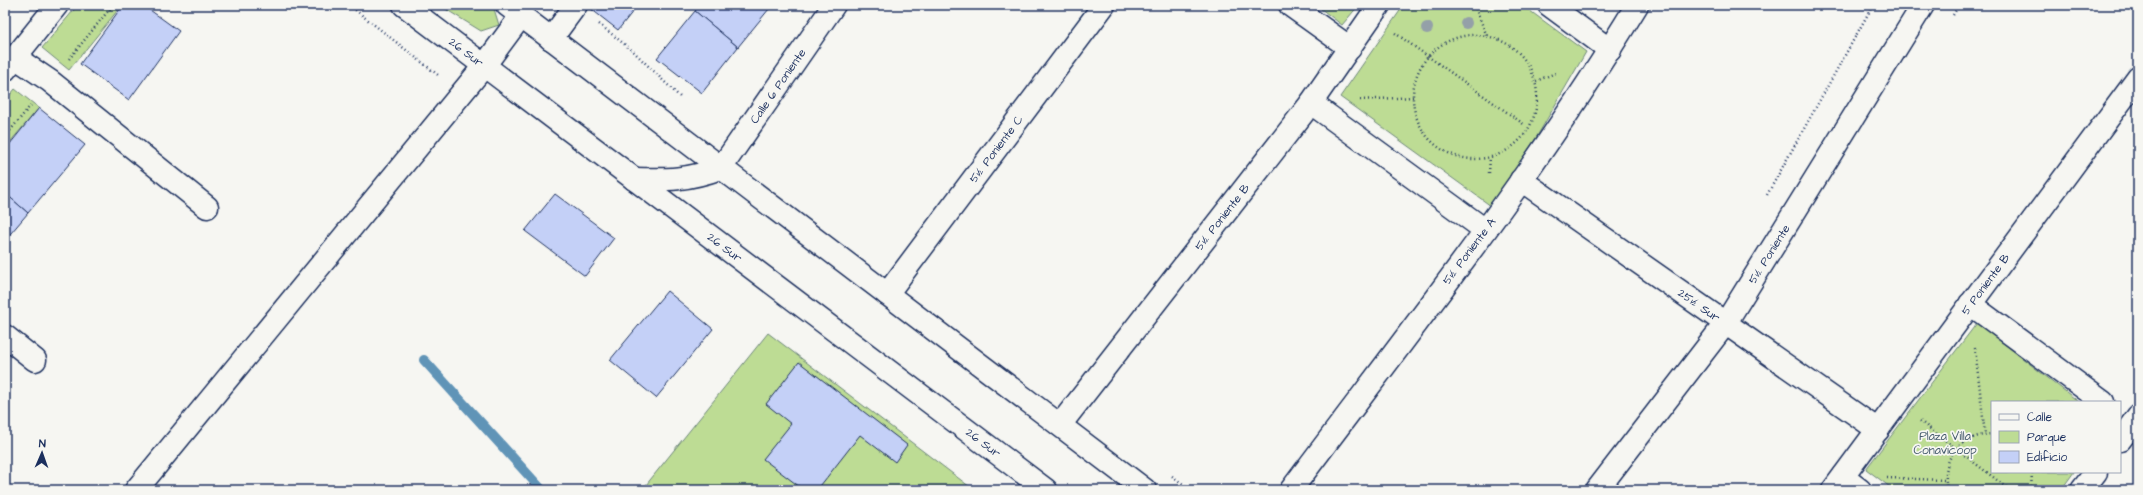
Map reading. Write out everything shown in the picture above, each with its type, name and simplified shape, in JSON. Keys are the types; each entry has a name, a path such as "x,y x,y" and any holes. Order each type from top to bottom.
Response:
{"street":[{"path":"57,5 10,64 50,81 208,207"},
{"name":"26 Sur","path":"404,5 1046,490"},
{"path":"552,39 576,5"},
{"name":"Calle 6 Poniente","path":"721,168 834,5"},
{"name":"5½ Poniente C","path":"887,294 1104,5"},
{"path":"1290,5 1350,48"},
{"path":"1549,5 1610,50"},
{"name":"5½ Poniente A","path":"1291,490 1521,180 1610,50 1637,5"},
{"name":"5½ Poniente","path":"1598,490 1726,324 1923,5"},
{"path":"136,490 484,66 514,10 1146,490"},
{"name":"5½ Poniente B","path":"1060,425 1311,103 1376,10"},
{"name":"5 Poniente B","path":"1838,483 2138,78"},
{"path":"1311,103 1485,230"},
{"path":"634,179 673,180 696,177 721,168"},
{"name":"25½ Sur","path":"1521,180 1878,430"},
{"path":"1970,304 2102,401"},
{"path":"5,336 34,360"},
{"path":"2082,490 2095,473"},
{"path":"1838,483 1860,490"}],"path":[{"path":"349,5 443,79"},
{"path":"576,5 633,51 682,99"},
{"path":"1474,5 1487,36"},
{"path":"1766,198 1873,5"},
{"path":"1376,10 1428,57 1548,142"},
{"path":"1470,35 1487,36 1510,45 1521,54 1531,68 1536,81 1538,95 1535,114 1530,128 1515,145 1500,154 1485,158 1462,157 1442,149 1425,134 1417,119 1413,98 1416,76 1428,57 1438,47 1450,40 1470,35"},
{"path":"1358,100 1413,98"},
{"path":"1970,304 1986,435"},
{"path":"1897,404 2010,490"},
{"path":"1946,490 1945,480 1949,458 1956,448 1967,440 1991,434"},
{"path":"2031,490 2032,473"},
{"path":"1838,483 1945,480"}],"green space":[{"path":"78,5 122,5 69,70 42,48"},
{"path":"439,5 489,5 494,9 499,25 481,31"},
{"path":"1316,5 1359,5 1342,25"},
{"path":"1404,5 1522,5 1586,52 1536,138 1491,206 1340,97"},
{"path":"15,89 39,108 5,148 5,101"},
{"name":"Plaza Villa Conavicoop","path":"1977,323 2078,401 1991,401 1991,473 2073,473 2061,490 1894,490 1866,469"},
{"path":"768,333 974,490 642,490"}],"building":[{"path":"123,5 143,5 179,31 129,100 80,64"},
{"path":"586,5 638,5 618,30"},
{"path":"700,5 765,5 769,9 738,47 695,11"},
{"path":"695,11 738,47 702,93 657,58"},
{"path":"39,108 85,145 28,213 5,193 5,150"},
{"path":"5,193 28,213 5,240"},
{"path":"555,194 614,238 585,276 525,231"},
{"path":"667,291 713,329 656,398 610,360"},
{"path":"799,362 907,445 895,462 860,435 817,490 804,490 763,459 791,424 766,404"}],"waterway":[{"path":"424,360 542,490"}]}
